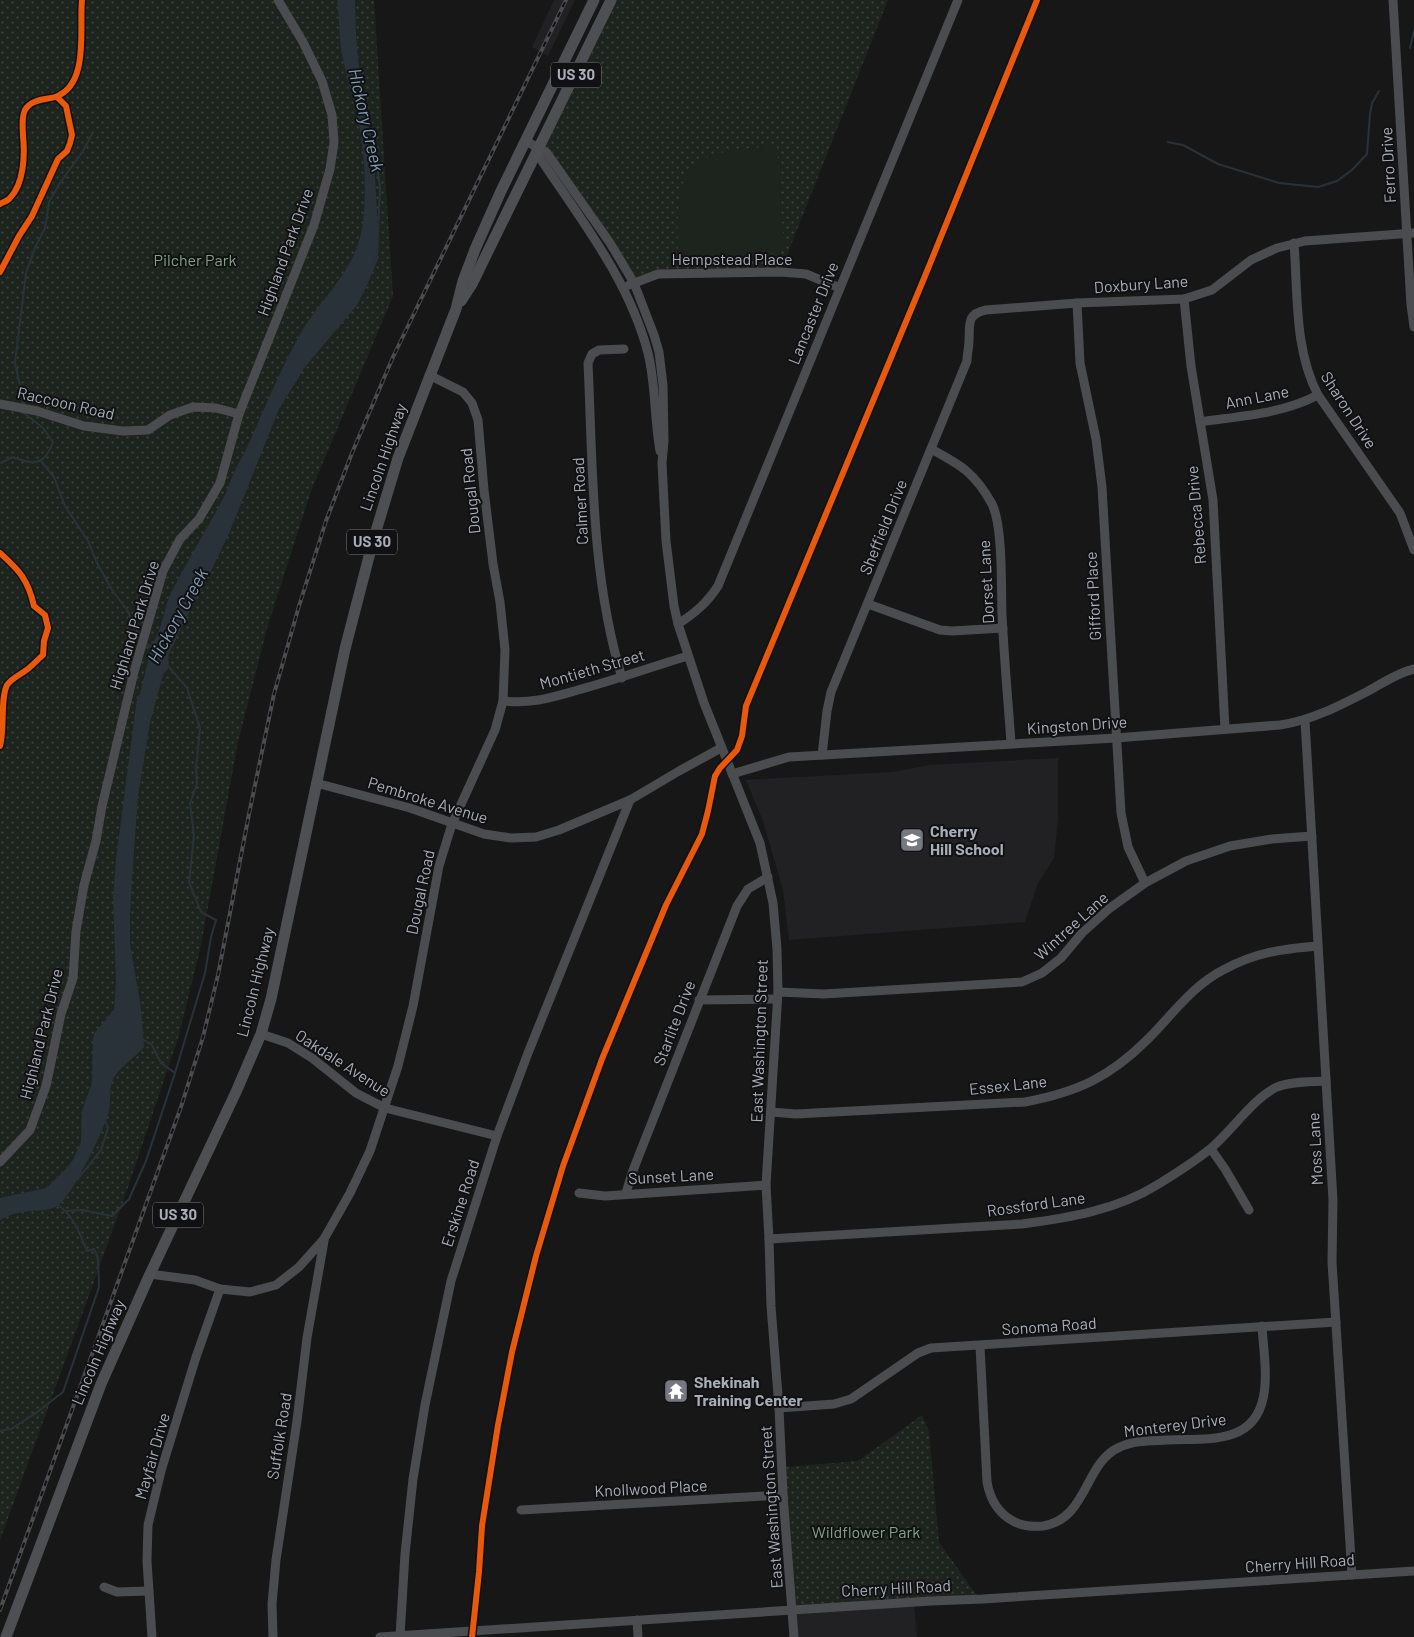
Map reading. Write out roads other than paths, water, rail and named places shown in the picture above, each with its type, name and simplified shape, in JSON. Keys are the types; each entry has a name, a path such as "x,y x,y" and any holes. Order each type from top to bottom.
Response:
{"main road":[{"name":"Lincoln Highway","path":"6,1637 101,1384 150,1274 212,1146 261,1034 271,999 345,649 373,541 398,458 456,309 463,281 476,247 594,0"},
{"name":"Lincoln Highway","path":"456,309 472,284 612,0"}],"street":[{"name":"Highland Park Drive","path":"0,1162 30,1130 46,1086 61,1014 73,978 76,931 102,806 134,672 163,571 180,540 199,520 220,483 239,414 314,225 330,169 334,142 332,115 322,81 303,42 278,0"},
{"name":"Lancaster Drive","path":"678,624 696,613 710,600 718,586 958,0"},
{"name":"Ferro Drive","path":"1393,0 1410,233 1411,305 1414,327"},
{"name":"East Washington Street","path":"526,141 547,153 610,243 634,283 654,335 661,368 664,402 662,463 668,564 678,624 721,748 760,843 773,903 777,949 777,996 766,1185 771,1306 794,1637"},
{"name":"East Washington Street","path":"539,149 540,158 624,287 638,320 648,354 654,386 658,441 662,463"},
{"name":"Doxbury Lane","path":"977,312 1077,303 1184,299 1212,290 1251,260 1277,248 1294,243 1410,233"},
{"name":"Sharon Drive","path":"1294,243 1302,352 1306,370 1318,395 1400,513 1414,550"},
{"name":"Hempstead Place","path":"624,287 658,274 781,272 806,274 840,288"},
{"name":"Rebecca Drive","path":"1184,299 1187,339 1213,500 1225,729"},
{"name":"Gifford Place","path":"1077,303 1080,363 1096,439 1102,487 1123,829 1131,856 1145,883"},
{"name":"Sheffield Drive","path":"822,755 831,692 967,361 969,325 972,316 977,312"},
{"name":"Calmer Road","path":"622,678 611,642 600,583 596,539 588,363 592,354 599,350 624,349"},
{"name":"Dougal Road","path":"150,1274 195,1280 220,1289 250,1292 276,1285 299,1267 324,1240 370,1151 385,1108 413,1006 439,866 452,824 495,730 502,701 505,648 484,490 478,420 472,403 463,392 429,375"},
{"name":"Ann Lane","path":"1200,422 1282,410 1302,404 1318,395"},
{"name":"Raccoon Road","path":"0,404 37,411 84,426 122,431 148,430 170,415 193,407 216,408 239,414"},
{"name":"Dorset Lane","path":"931,450 961,465 974,476 993,506 998,528 1011,743"},
{"path":"868,604 940,630 1003,628"},
{"name":"Montieth Street","path":"502,701 522,703 541,700 622,678 688,656"},
{"name":"Kingston Drive","path":"732,774 789,757 1116,738 1280,725 1305,720 1346,702 1396,675 1414,669"},
{"name":"Moss Lane","path":"1305,720 1333,1200 1332,1262 1352,1575"},
{"name":"Pembroke Avenue","path":"316,783 410,808 484,834 511,838 536,837 558,830 630,800 678,770 721,748"},
{"name":"Erskine Road","path":"400,1636 405,1554 412,1488 425,1405 451,1281 498,1136 531,1044 630,800"},
{"name":"Wintree Lane","path":"700,1000 1022,982 1042,973 1060,958 1082,933 1110,908 1145,883 1186,861 1230,846 1272,839 1312,836"},
{"name":"Starlite Drive","path":"626,1193 632,1173 736,906 748,889 768,878"},
{"name":"Essex Lane","path":"771,1112 796,1114 1025,1102 1054,1096 1080,1088 1104,1075 1127,1059 1198,986 1222,970 1246,959 1277,950 1318,946"},
{"name":"Oakdale Avenue","path":"261,1034 288,1044 312,1058 356,1093 385,1108 498,1136"},
{"name":"Rossford Lane","path":"769,1239 1022,1224 1091,1212 1125,1200 1155,1186 1210,1149 1256,1103 1277,1088 1298,1082 1326,1081"},
{"path":"1210,1149 1225,1169 1249,1210"},
{"name":"Sunset Lane","path":"579,1193 605,1196 626,1193 766,1185"},
{"name":"Suffolk Road","path":"273,1637 272,1604 276,1560 297,1422 307,1338 324,1240"},
{"name":"Mayfair Drive","path":"152,1637 147,1561 148,1525 161,1471 196,1357 220,1289"},
{"name":"Sonoma Road","path":"779,1408 834,1404 850,1399 918,1353 932,1348 1336,1322"},
{"name":"Monterey Drive","path":"980,1346 987,1482 990,1493 997,1508 1007,1518 1022,1524 1040,1526 1056,1522 1066,1516 1077,1504 1105,1458 1119,1447 1138,1442 1220,1437 1234,1434 1246,1426 1256,1416 1264,1401 1266,1387 1262,1326"},
{"name":"Knollwood Place","path":"521,1510 783,1495"},
{"name":"Cherry Hill Road","path":"380,1637 793,1609 983,1599 1414,1571"},
{"path":"104,1587 117,1592 149,1591"},
{"path":"637,1620 638,1637"}],"water":[{"path":"337,0 355,0 361,92 374,159 378,230 376,258 369,281 357,305 305,367 279,409 230,531 168,656 169,667 163,675 150,723 138,796 133,863 130,944 141,1008 144,1047 114,1077 106,1119 88,1160 65,1198 55,1207 23,1212 0,1220 0,1198 46,1188 73,1160 81,1142 82,1111 92,1083 94,1034 114,1010 116,981 113,898 116,859 137,698 140,694 150,646 158,634 172,591 225,495 291,351 306,324 344,273 358,244 362,228 365,197 363,150 355,104 341,49"}],"waterway":[{"path":"1410,48 1414,31"},
{"path":"1168,142 1183,145 1218,164 1279,183 1318,187 1337,181 1352,170 1367,154 1372,103 1379,91"},
{"name":"Hickory Creek","path":"367,125 375,149 380,187 377,259 371,273"},
{"path":"24,404 15,363 26,273 45,228 49,202 92,134"},
{"path":"0,463 13,457 27,462 38,462 50,450 53,442 43,428 24,413"},
{"path":"41,461 54,477 65,506 88,541 97,563 112,590 127,610 140,637"},
{"path":"66,1211 82,1210 112,1216 129,1199 146,1161 175,1073 205,973 216,920 201,912 189,882 194,836 190,803 197,784 196,768 200,728 187,688 169,667"},
{"path":"141,1038 152,1045 161,1063 175,1073"},
{"name":"Hickory Creek","path":"77,1180 101,1150 108,1128 105,1120"},
{"path":"0,1431 11,1429 63,1392 99,1287 98,1258 94,1249 87,1251 72,1220 64,1209 58,1205"}],"railway":[{"path":"0,1610 181,1107 203,1037 218,975 274,694 326,521 352,453 393,357 566,0"}],"place":[{"name":"Cherry Hill School","path":"912,840"},
{"name":"Shekinah Training Center","path":"676,1391"}],"park label":[{"name":"Pilcher Park","path":"195,260"},
{"name":"Wildflower Park","path":"866,1532"}]}
